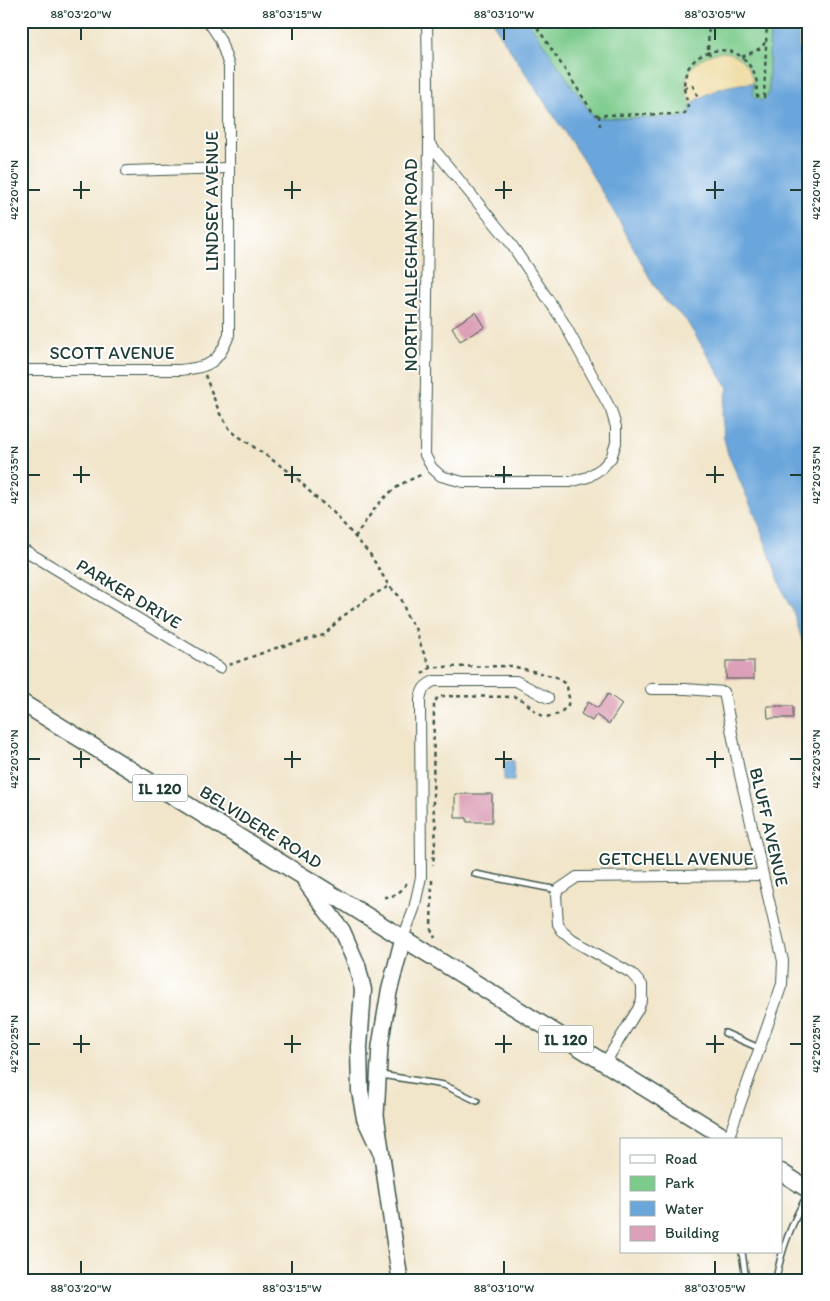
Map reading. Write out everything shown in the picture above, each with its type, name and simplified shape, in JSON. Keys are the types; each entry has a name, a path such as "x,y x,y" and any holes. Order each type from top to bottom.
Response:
{"main road":[{"name":"BELVIDERE ROAD","path":"21,702 402,938"},
{"path":"300,874 342,931 357,965 363,990 359,1047 360,1091 365,1118 380,1150"},
{"name":"IL 120","path":"402,938 726,1138"},
{"path":"782,1173 809,1190"}],"street":[{"name":"NORTH ALLEGHANY ROAD","path":"427,21 428,143 425,455 432,468"},
{"name":"LINDSEY AVENUE","path":"203,368 214,361 225,346 228,335 229,66 220,39 210,24"},
{"path":"428,143 509,241 564,323 612,410 616,427 616,443 611,458 602,468 588,477 570,482 468,482 441,476 432,468"},
{"path":"127,171 228,168"},
{"name":"SCOTT AVENUE","path":"21,370 180,370 203,368"},
{"name":"PARKER DRIVE","path":"21,548 220,668"},
{"path":"400,1280 376,1114 380,1046 389,992 402,938 414,909 421,876 420,700 422,690 425,685 434,681 516,681 548,698"},
{"name":"BLUFF AVENUE","path":"651,689 724,692 740,776 784,961 782,984 728,1138"},
{"name":"GETCHELL AVENUE","path":"558,890 577,876 763,875"},
{"path":"558,890 556,895 558,924 563,932 572,940 631,973 642,985 642,999 638,1009 605,1063"}],"lane":[{"path":"475,874 558,890"},
{"path":"725,1033 760,1048"},
{"path":"378,1075 444,1086 477,1101"},
{"path":"782,1250 793,1220 809,1190"},
{"path":"742,1254 746,1280"},
{"path":"776,1280 781,1254"}],"path":[{"path":"533,21 595,115 684,114 688,110 684,88 687,72 697,58 709,53 730,51 740,56 756,76 757,96 764,97 767,21"},
{"path":"708,21 709,53"},
{"path":"761,48 767,39"},
{"path":"740,56 761,48 767,49"},
{"path":"684,88 693,86 698,97"},
{"path":"600,115 600,126"},
{"path":"203,368 218,410 231,431 294,475 333,512 370,554 389,586 401,598 407,616 416,630 434,681"},
{"path":"355,537 367,518 388,495 407,481 432,468"},
{"path":"220,668 276,648 324,635 342,617 368,598 389,586"},
{"path":"419,678 430,668 520,667 560,679 567,687 569,698 568,705 559,714 546,717 534,711 526,701 516,697 438,697 434,703 433,806 436,827 433,871"},
{"path":"384,898 392,897 400,892 409,876"},
{"path":"432,879 431,929 435,938"}],"green space":[{"path":"528,21 770,21 768,96 761,101 753,96 691,111 684,117 677,118 594,118"}],"sand":[{"path":"721,52 733,55 743,61 750,71 753,83 720,89 705,95 691,105 686,90 686,82 691,69 707,56"}],"water":[{"path":"494,21 528,21 594,118 677,118 684,117 691,111 691,105 705,95 728,86 753,83 753,96 761,101 766,98 769,90 770,21 798,21 800,58 802,65 809,75 809,662 793,611 785,597 758,522 728,454 724,438 722,413 728,388 686,320 663,299 653,284 621,224 583,160 497,30"},
{"path":"513,760 514,781 504,781 504,762"}],"building":[{"path":"476,312 485,327 460,341 452,327"},
{"path":"726,661 754,661 754,679 726,679"},
{"path":"608,694 622,704 609,724 596,715 592,721 581,714 588,702 598,708"},
{"path":"767,706 793,706 793,718 768,718"},
{"path":"455,794 492,794 492,822 467,822 467,818 455,818"}]}
